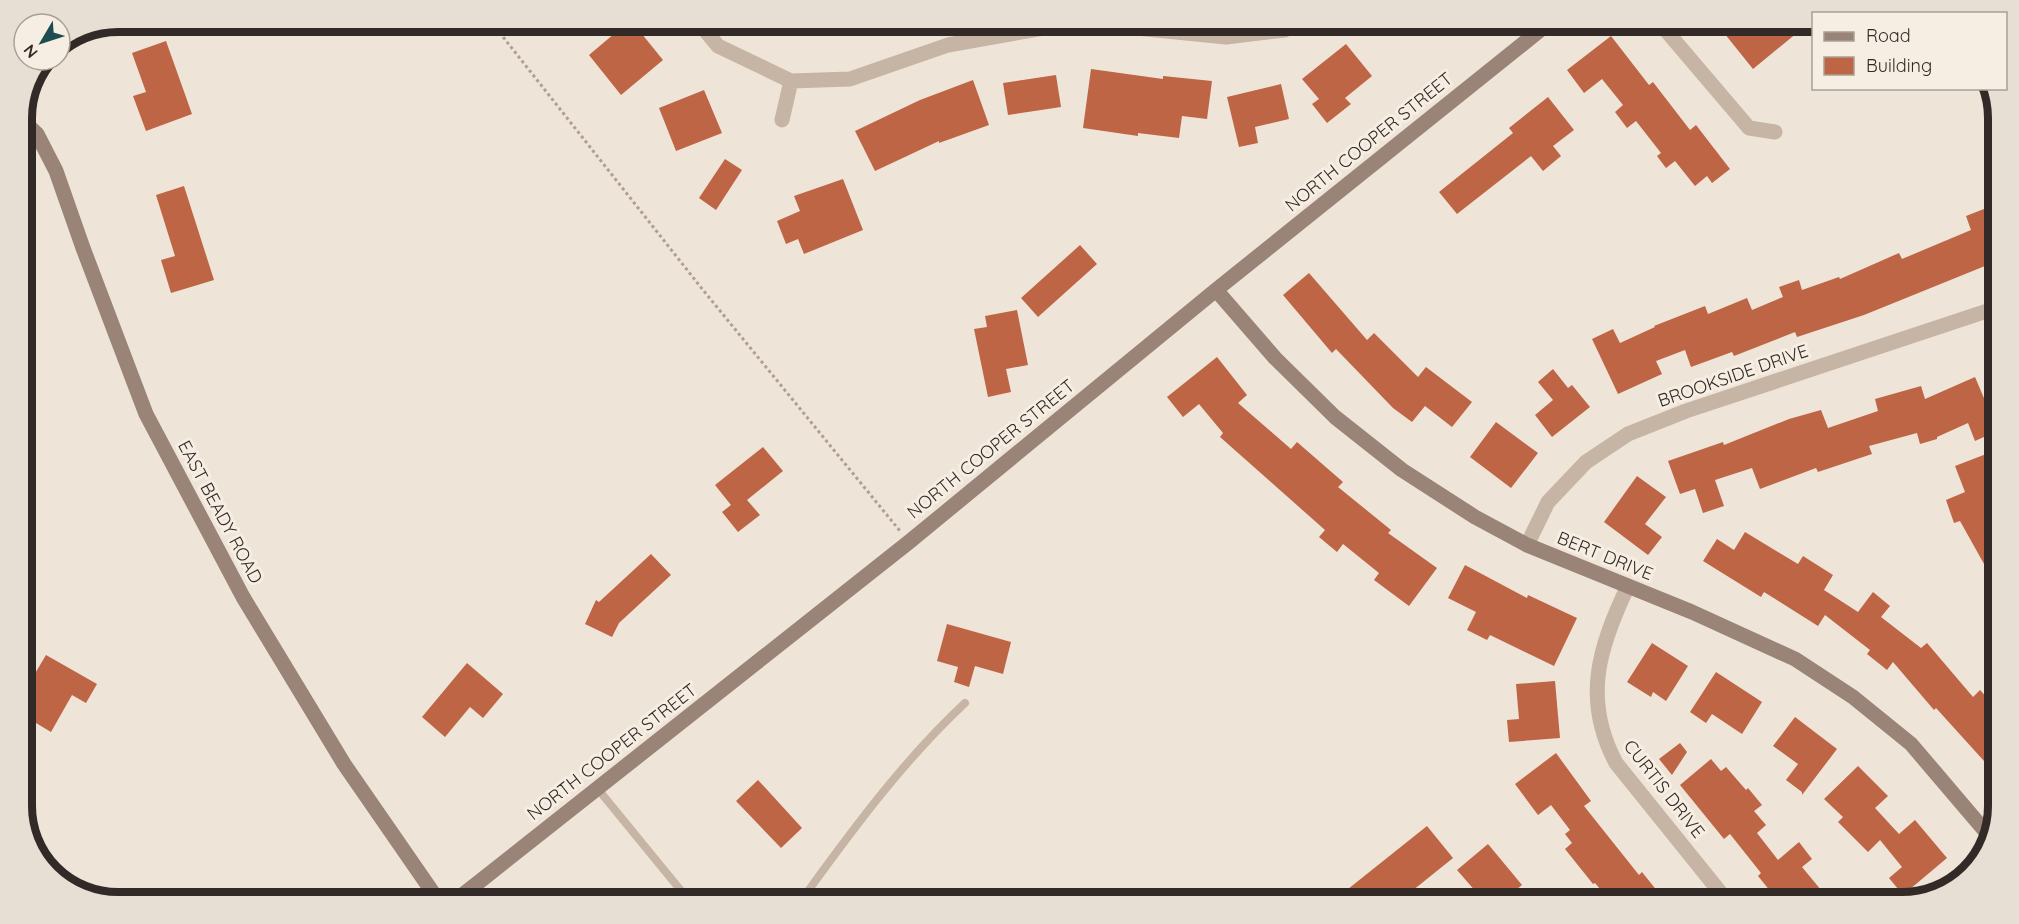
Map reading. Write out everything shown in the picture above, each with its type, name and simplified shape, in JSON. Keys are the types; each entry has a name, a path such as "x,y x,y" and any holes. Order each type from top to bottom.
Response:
{"street":[{"path":"706,31 718,46 791,81 850,79 948,45 1026,31"},
{"path":"1166,31 1226,37 1276,31"},
{"name":"NORTH COOPER STREET","path":"466,892 909,542 1216,290 1539,31"},
{"path":"1665,31 1749,128 1775,132"},
{"path":"782,120 791,81"},
{"name":"EAST BEADY ROAD","path":"32,129 38,134 56,171 82,248 146,414 243,597 344,764 433,892"},
{"name":"BERT DRIVE","path":"1216,290 1275,358 1335,417 1401,470 1476,517 1527,545 1692,612 1795,659 1853,697 1911,744 1984,830"},
{"name":"BROOKSIDE DRIVE","path":"1527,545 1548,502 1586,462 1628,434 1686,411 1987,311"},
{"name":"CURTIS DRIVE","path":"1628,586 1603,647 1597,680 1598,711 1604,741 1616,763 1720,892"}],"lane":[{"path":"807,892 855,826 934,732 965,704"},
{"path":"597,788 682,892"}],"path":[{"path":"499,31 703,290 909,542"}],"building":[{"path":"618,31 639,31 663,60 621,95 589,55"},
{"path":"1722,31 1799,31 1753,69"},
{"path":"1611,36 1649,85 1653,82 1690,130 1696,125 1730,169 1712,183 1707,176 1695,186 1675,161 1666,168 1657,156 1661,153 1636,121 1627,128 1615,112 1623,105 1602,79 1584,93 1567,70"},
{"path":"166,41 192,114 146,131 133,96 146,92 132,53"},
{"path":"1346,44 1372,76 1345,98 1351,104 1327,123 1312,104 1319,99 1302,79"},
{"path":"1091,69 1163,79 1163,76 1212,81 1207,119 1182,116 1179,138 1138,133 1138,136 1083,128"},
{"path":"1056,75 1061,107 1008,115 1003,83"},
{"path":"973,80 989,125 939,143 939,141 875,171 855,131 920,100"},
{"path":"1281,84 1289,119 1255,127 1258,143 1239,147 1227,97"},
{"path":"704,90 722,133 676,151 659,108"},
{"path":"1548,97 1574,130 1553,146 1561,156 1543,171 1531,156 1457,214 1439,192 1513,133 1509,128"},
{"path":"725,159 742,170 716,210 699,198"},
{"path":"843,179 863,230 804,254 798,239 786,244 777,221 800,211 794,196"},
{"path":"184,186 214,280 171,293 161,260 175,256 156,195"},
{"path":"1987,208 1987,271 1985,266 1864,315 1797,337 1795,332 1734,356 1732,352 1691,367 1685,350 1656,361 1662,374 1618,394 1592,339 1613,329 1620,343 1654,326 1705,306 1708,314 1747,298 1752,310 1783,297 1779,287 1799,280 1802,290 1839,277 1840,279 1899,253 1902,259 1971,230 1966,216"},
{"path":"1080,245 1097,264 1038,317 1021,298"},
{"path":"1309,273 1367,340 1374,333 1418,377 1426,367 1472,402 1452,427 1425,406 1412,422 1393,408 1336,349 1332,353 1283,295"},
{"path":"1017,310 1028,365 1006,369 1011,392 988,397 974,329 987,327 985,316"},
{"path":"1217,357 1247,395 1238,403 1291,449 1297,442 1343,482 1338,487 1391,530 1388,533 1437,568 1409,606 1374,580 1379,573 1343,544 1337,552 1319,537 1325,530 1220,437 1223,433 1199,404 1183,417 1167,397"},
{"path":"1553,369 1568,388 1572,385 1590,407 1552,437 1535,415 1553,400 1538,382"},
{"path":"1975,377 1987,406 1987,435 1975,441 1968,423 1937,439 1920,444 1917,433 1869,446 1872,454 1818,472 1816,468 1760,489 1752,468 1715,480 1724,506 1703,513 1695,489 1680,494 1668,461 1723,442 1724,445 1789,419 1821,410 1828,428 1878,411 1875,399 1921,386 1925,399"},
{"path":"1496,422 1538,453 1511,488 1470,457"},
{"path":"763,447 783,471 747,500 760,515 738,532 722,512 731,505 715,485"},
{"path":"1987,454 1988,570 1960,521 1954,523 1946,500 1965,492 1955,466"},
{"path":"1637,476 1666,497 1645,524 1662,537 1648,555 1604,522"},
{"path":"1745,532 1798,564 1803,556 1833,575 1824,590 1858,612 1873,592 1890,606 1881,617 1921,648 1927,643 1973,697 1980,690 1988,698 1988,757 1984,761 1936,708 1934,710 1893,662 1887,670 1867,654 1870,650 1825,615 1818,626 1764,592 1761,597 1703,561 1717,539 1734,550"},
{"path":"651,554 671,575 619,623 612,637 585,624 596,600 599,602"},
{"path":"1465,565 1527,598 1528,595 1577,618 1554,666 1490,635 1487,640 1467,630 1476,612 1448,598"},
{"path":"947,624 1011,642 1003,674 975,666 969,687 954,682 958,667 937,661"},
{"path":"1652,643 1688,666 1666,701 1653,692 1651,697 1627,682"},
{"path":"46,655 97,684 86,703 72,695 51,732 32,721 32,679"},
{"path":"467,663 503,694 483,718 470,707 445,737 422,717"},
{"path":"1716,672 1762,702 1742,734 1712,714 1706,723 1690,712"},
{"path":"1555,681 1560,738 1509,742 1507,720 1519,719 1516,684"},
{"path":"1795,717 1837,749 1802,795 1802,792 1786,780 1798,764 1773,746"},
{"path":"1680,743 1687,752 1672,775 1659,759"},
{"path":"1556,753 1591,801 1584,806 1639,875 1642,872 1658,892 1603,892 1595,883 1593,884 1565,849 1572,843 1565,834 1570,830 1551,805 1538,815 1515,784"},
{"path":"1711,759 1721,771 1726,767 1762,805 1754,811 1766,825 1757,833 1778,860 1799,842 1812,859 1802,867 1823,892 1771,892 1758,876 1761,873 1730,834 1724,839 1680,785"},
{"path":"1858,766 1888,796 1875,808 1899,834 1915,820 1947,858 1907,892 1901,892 1889,878 1902,867 1880,840 1868,852 1838,822 1843,817 1824,799"},
{"path":"758,780 802,828 781,848 736,801"},
{"path":"1427,826 1453,858 1411,892 1344,892"},
{"path":"1488,844 1522,885 1513,892 1476,892 1457,870"}]}
